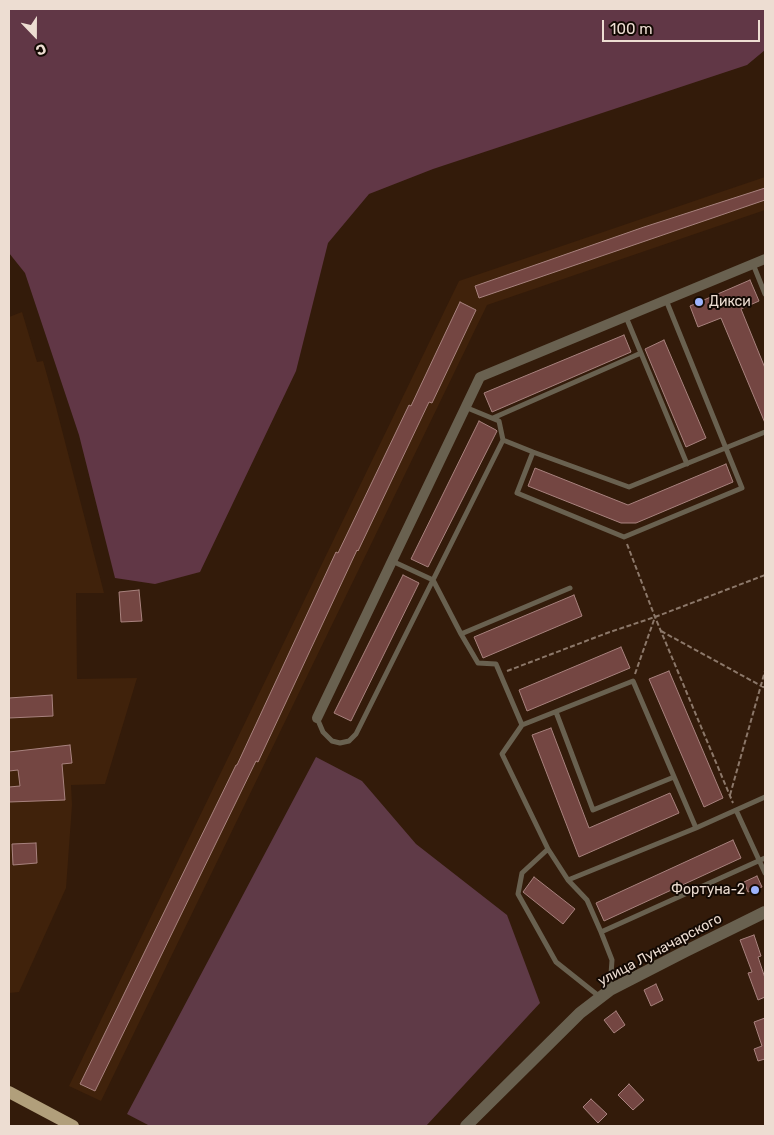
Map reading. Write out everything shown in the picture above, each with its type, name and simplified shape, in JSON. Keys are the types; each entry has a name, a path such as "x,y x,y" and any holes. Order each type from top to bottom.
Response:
{"main road":[{"path":"9,1092 73,1126"}],"street":[{"path":"317,718 480,377 765,258"},
{"name":"улица Луначарского","path":"466,1126 580,1013 605,994 765,912"}],"lane":[{"path":"753,264 765,294"},
{"path":"533,452 516,493 624,537 742,488 666,300"},
{"path":"626,316 687,464"},
{"path":"492,418 641,354"},
{"path":"317,718 323,732 332,741 340,743 349,741 356,734 503,440 499,421 465,407"},
{"path":"503,440 629,487 765,432"},
{"path":"392,561 433,580 478,663 496,664 522,725"},
{"path":"461,634 570,588"},
{"path":"548,849 522,873 518,894 556,962 605,994 612,960 601,932 587,900 568,880 548,849 502,754 522,725 633,681 696,828"},
{"path":"556,712 593,810 674,777"},
{"path":"568,880 696,828 765,797"},
{"path":"736,810 765,872"},
{"path":"601,932 765,858"}],"path":[{"path":"624,537 655,617 736,810"},
{"path":"500,674 765,575"},
{"path":"633,681 655,617"},
{"path":"661,631 765,688"},
{"path":"730,795 765,671"}],"shaded area":[{"path":"9,9 765,9 765,50 747,65 433,169 369,194 328,243 296,371 200,572 155,584 115,578 79,435 25,273 9,253"},
{"path":"765,177 765,210 487,305 101,1101 69,1086 459,281"},
{"path":"22,312 37,362 43,361 104,593 76,593 77,679 137,678 105,784 71,785 72,805 66,888 19,992 9,993 9,317"},
{"path":"316,757 362,781 416,844 507,915 540,1003 426,1126 150,1126 127,1114"}],"building":[{"path":"765,188 765,200 479,298 475,286 644,227"},
{"path":"750,280 759,301 741,309 765,368 765,423 721,318 698,327 690,306"},
{"path":"460,302 476,310 432,403 429,402 357,550 258,762 256,761 95,1091 80,1084 237,765 336,552 338,553 409,405 411,406"},
{"path":"624,335 631,352 492,412 484,393"},
{"path":"664,340 706,438 686,447 645,349"},
{"path":"479,421 497,431 428,567 411,559"},
{"path":"726,464 733,482 636,523 621,523 528,486 535,468 628,505"},
{"path":"403,575 419,583 351,721 334,713"},
{"path":"139,590 142,621 121,622 119,592"},
{"path":"574,595 582,616 483,658 474,637"},
{"path":"621,647 630,668 527,711 519,690"},
{"path":"669,671 723,798 704,807 649,679"},
{"path":"52,695 53,716 9,718 9,698"},
{"path":"551,728 589,828 670,793 679,813 579,857 532,735"},
{"path":"70,745 72,763 62,764 65,800 9,802 9,787 20,786 18,770 9,771 9,752"},
{"path":"733,840 741,858 604,921 596,903"},
{"path":"36,843 37,863 13,865 12,844"},
{"path":"757,876 762,887 748,892 744,882"},
{"path":"534,877 575,909 563,924 523,892"},
{"path":"754,935 761,956 758,957 765,978 765,997 758,1000 748,973 752,972 740,940"},
{"path":"656,984 663,1000 651,1006 644,990"},
{"path":"616,1011 625,1025 614,1033 604,1020"},
{"path":"765,1018 765,1059 758,1061 754,1049 762,1046 754,1022"},
{"path":"629,1084 644,1100 633,1110 618,1095"},
{"path":"591,1099 607,1114 598,1123 583,1107"}],"place":[{"name":"Дикси","path":"699,302"},
{"name":"Фортуна-2","path":"755,890"}]}
